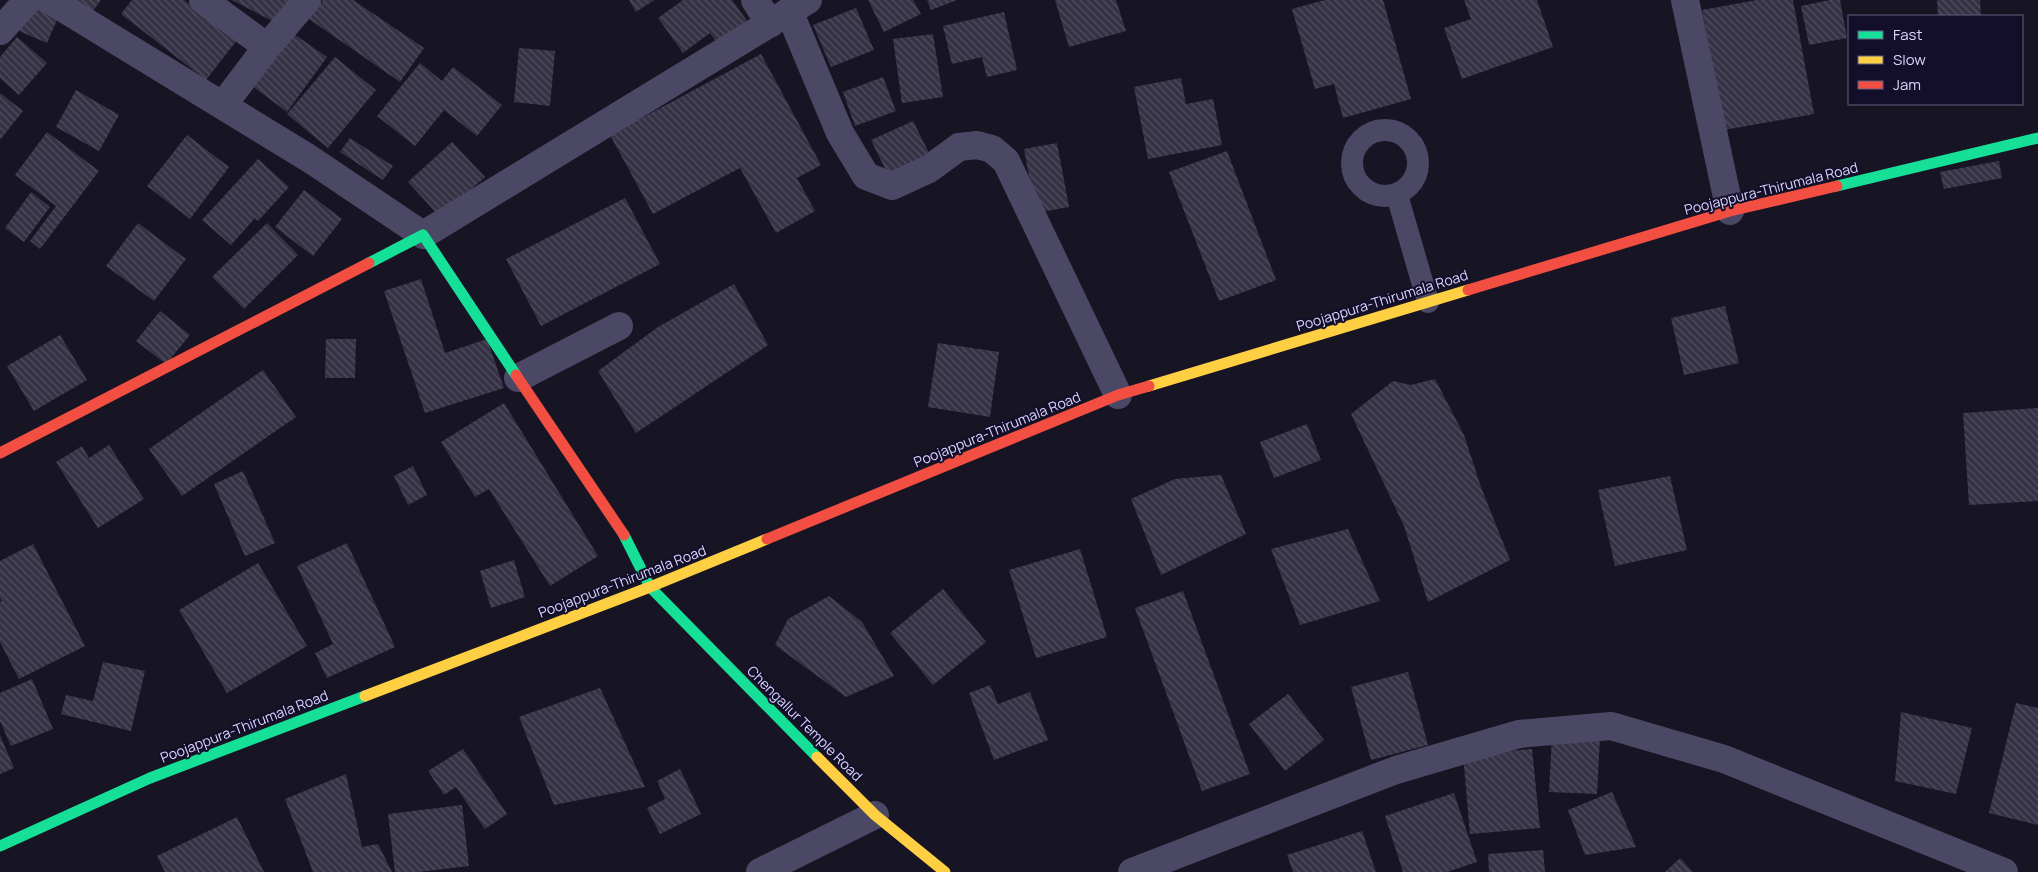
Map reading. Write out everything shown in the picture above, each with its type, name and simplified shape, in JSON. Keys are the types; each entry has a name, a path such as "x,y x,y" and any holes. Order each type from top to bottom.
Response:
{"main road":[{"name":"Poojappura-Thirumala Road","path":"0,846 150,778 650,587 1118,395 1730,212 2038,138"},
{"name":"Chengallur Temple Road","path":"423,235 621,528 650,587 875,815 945,872"},
{"path":"0,453 423,235"}],"street":[{"path":"0,31 28,0"},
{"path":"50,0 310,159 423,235 789,11"},
{"path":"203,0 266,47"},
{"path":"223,105 266,47 307,0"},
{"path":"755,0 789,11 840,133 866,176 892,186 928,169 959,147 977,145 992,148 1006,161 1118,395"},
{"path":"1685,0 1730,212"},
{"path":"518,378 619,326"},
{"path":"1132,872 1396,770 1519,734 1611,726 1724,759 2004,872"},
{"path":"760,872 875,815"}],"lane":[{"path":"1396,195 1428,302"}],"building":[{"path":"33,0 60,13 47,43 19,31"},
{"path":"68,0 101,0 90,15"},
{"path":"132,0 184,0 237,40 206,80 121,14"},
{"path":"232,0 293,0 280,25"},
{"path":"323,0 353,0 424,48 400,82 309,19"},
{"path":"629,0 654,0 636,12"},
{"path":"683,0 732,0 748,22 718,44 710,33 683,53 658,18"},
{"path":"868,0 913,0 921,14 884,32"},
{"path":"927,0 957,0 931,10"},
{"path":"1055,0 1116,0 1126,31 1069,47"},
{"path":"1325,0 1383,0 1411,99 1343,118 1334,84 1315,89 1292,9"},
{"path":"1464,0 1537,0 1553,47 1462,79 1444,28 1471,19"},
{"path":"1757,0 1793,0 1814,114 1724,130 1702,10"},
{"path":"1830,0 1840,0 1847,38 1809,45 1801,6"},
{"path":"1937,0 1980,0 1981,15 1938,15"},
{"path":"856,8 874,50 831,67 813,25"},
{"path":"1004,12 1017,70 987,77 982,57 952,64 943,26"},
{"path":"291,32 327,57 287,112 252,86"},
{"path":"933,34 943,97 902,103 893,39"},
{"path":"17,37 47,63 19,95 0,78 0,57"},
{"path":"519,48 555,51 550,106 514,102"},
{"path":"761,54 821,165 797,178 815,211 776,233 740,168 653,214 610,135"},
{"path":"335,57 376,90 328,148 287,114"},
{"path":"420,63 442,81 453,67 502,105 477,136 444,110 415,146 377,116"},
{"path":"883,77 896,111 855,126 843,92"},
{"path":"1181,78 1186,104 1213,99 1222,145 1148,159 1134,87"},
{"path":"76,90 119,115 99,151 56,127"},
{"path":"0,93 23,111 0,140"},
{"path":"913,121 930,155 888,175 871,140"},
{"path":"47,132 99,171 40,249 30,241 56,206 15,175"},
{"path":"187,135 229,167 190,219 147,186"},
{"path":"350,138 393,166 383,180 340,152"},
{"path":"452,142 485,177 440,217 408,182"},
{"path":"1057,143 1069,207 1036,213 1024,149"},
{"path":"1227,151 1276,280 1219,301 1169,172"},
{"path":"258,159 289,187 258,221 255,218 231,245 202,220"},
{"path":"1999,161 2002,178 1944,189 1940,172"},
{"path":"304,190 342,219 313,256 275,227"},
{"path":"31,192 50,207 24,242 5,228"},
{"path":"625,198 660,264 541,326 506,259"},
{"path":"138,223 186,259 154,301 106,266"},
{"path":"267,223 298,255 244,309 212,277"},
{"path":"421,279 445,353 487,339 504,388 425,413 384,291"},
{"path":"734,284 768,345 636,433 598,371 658,327"},
{"path":"1725,306 1739,363 1684,375 1671,318"},
{"path":"160,311 190,335 166,364 136,341"},
{"path":"60,335 87,380 34,411 7,366"},
{"path":"326,339 356,339 355,378 325,378"},
{"path":"938,343 999,352 990,417 928,407"},
{"path":"263,370 296,417 182,496 149,449"},
{"path":"1435,379 1464,435 1481,487 1510,560 1428,602 1404,526 1351,414 1393,381 1411,385"},
{"path":"504,403 598,556 550,586 489,489 475,497 441,442"},
{"path":"2038,408 2038,501 1969,505 1963,413"},
{"path":"1307,424 1321,460 1274,478 1260,442"},
{"path":"109,445 144,499 98,528 56,462 82,446 89,458"},
{"path":"413,466 427,495 408,505 394,476"},
{"path":"243,471 275,543 245,556 214,484"},
{"path":"1221,475 1246,534 1161,575 1131,499 1175,479"},
{"path":"1670,476 1687,550 1615,566 1598,490"},
{"path":"1348,529 1380,601 1300,625 1271,549"},
{"path":"347,543 395,647 327,678 315,653 333,644 297,566"},
{"path":"33,544 85,646 19,679 0,642 0,602 2,601 0,598 0,561"},
{"path":"1080,549 1107,637 1036,658 1009,570"},
{"path":"514,560 525,597 491,608 480,571"},
{"path":"258,563 307,646 227,693 179,610"},
{"path":"943,589 986,642 933,685 890,633"},
{"path":"1183,591 1250,774 1202,791 1135,608"},
{"path":"829,596 862,622 894,676 846,697 775,645 788,619"},
{"path":"103,662 145,671 131,731 61,714 66,695 93,701"},
{"path":"1408,672 1428,745 1371,760 1351,687"},
{"path":"32,679 53,729 11,746 0,721 0,693"},
{"path":"990,685 998,704 1030,692 1048,740 994,760 969,693"},
{"path":"600,688 645,787 554,805 519,717"},
{"path":"1288,694 1324,740 1285,771 1249,724"},
{"path":"2016,703 2038,708 2038,825 1989,813"},
{"path":"1901,712 1972,728 1956,794 1895,781"},
{"path":"0,735 14,768 0,774"},
{"path":"1552,736 1600,738 1597,794 1549,792"},
{"path":"463,749 507,814 485,829 456,787 444,795 428,771"},
{"path":"1532,749 1540,828 1470,834 1463,755"},
{"path":"680,769 701,814 660,834 647,808 665,799 657,781"},
{"path":"346,774 362,847 378,844 392,872 313,872 285,799"},
{"path":"1612,792 1636,847 1585,855 1568,810"},
{"path":"1454,793 1477,862 1447,872 1403,872 1385,816"},
{"path":"462,805 469,866 419,872 395,872 388,814"},
{"path":"237,817 264,872 165,872 157,856"},
{"path":"1362,831 1376,872 1293,872 1287,855"},
{"path":"1543,850 1545,872 1489,872 1488,854"},
{"path":"1680,858 1693,872 1665,872"}],"traffic: fast":[{"path":"1837,186 2038,138"},
{"path":"369,263 423,235 516,375"},
{"path":"624,535 650,587 817,757"},
{"path":"0,846 150,778 365,696"}],"traffic: slow":[{"path":"1149,386 1468,290"},
{"path":"365,696 650,587 767,539"},
{"path":"817,757 875,815 945,872"}],"traffic: jam":[{"path":"1468,290 1730,211 1837,186"},
{"path":"0,453 369,263"},
{"path":"516,375 624,535"},
{"path":"767,539 1118,395 1149,386"}]}
